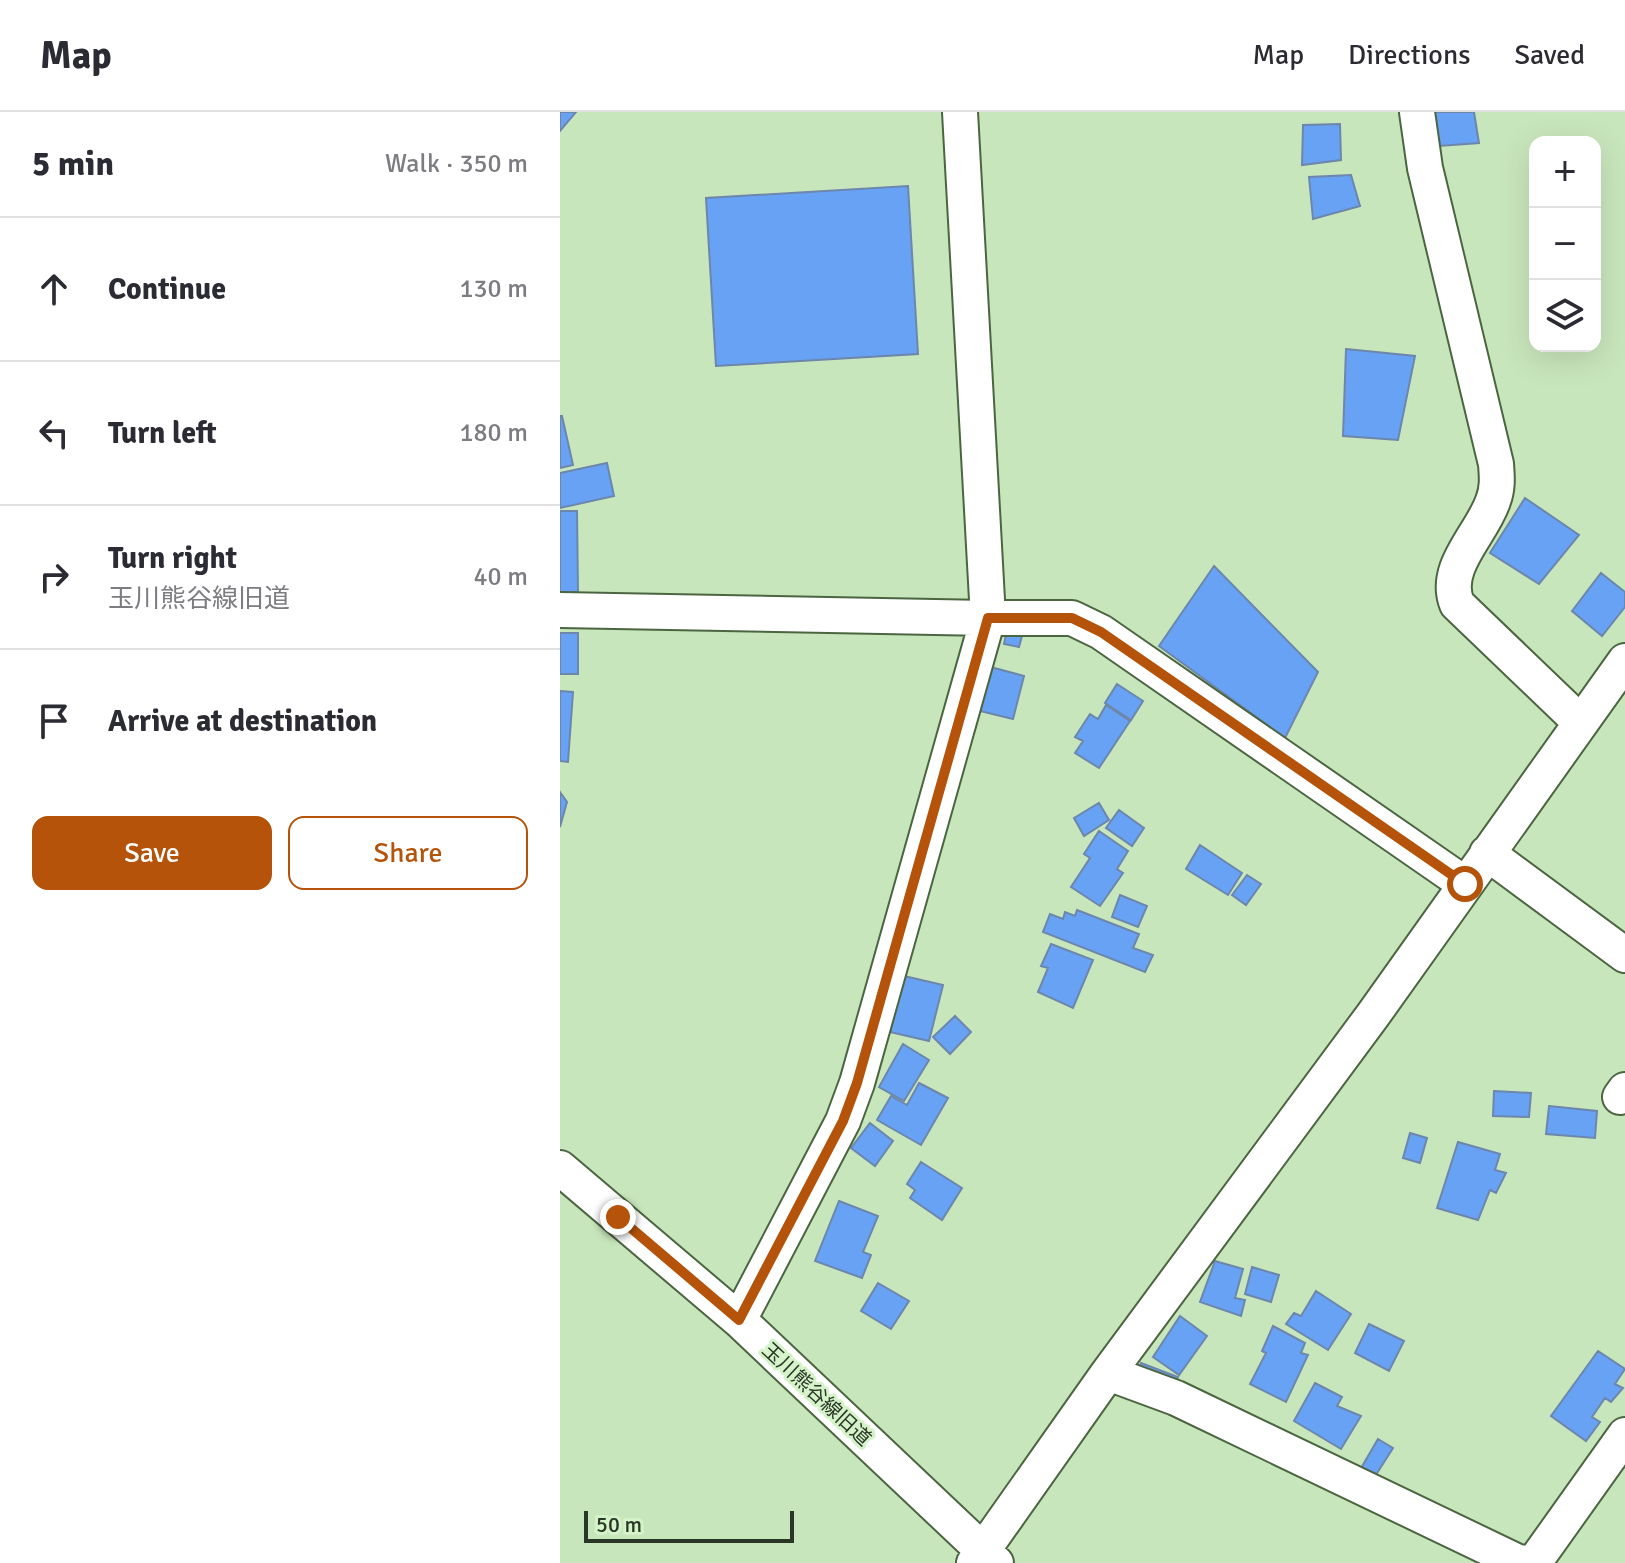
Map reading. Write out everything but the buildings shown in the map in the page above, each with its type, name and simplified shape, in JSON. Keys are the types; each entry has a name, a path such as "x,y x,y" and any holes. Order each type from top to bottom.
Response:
{"street":[{"path":"739,1320 843,1121 857,1083 988,618 960,112"},
{"path":"1417,112 1425,168 1496,464 1498,484 1493,503 1454,576 1452,592 1457,604 1580,722"},
{"path":"560,610 1072,618 1101,632 1465,884"},
{"path":"984,1559 1108,1373 1373,1015 1625,661"},
{"path":"1487,853 1625,955"},
{"name":"玉川熊谷線旧道","path":"560,1168 739,1320 984,1559"},
{"path":"1108,1373 1176,1398 1518,1562 1536,1560 1625,1435"}],"route":[{"path":"618,1217 739,1320 843,1121 857,1083 988,618 1072,618 1101,632 1465,884"}]}
